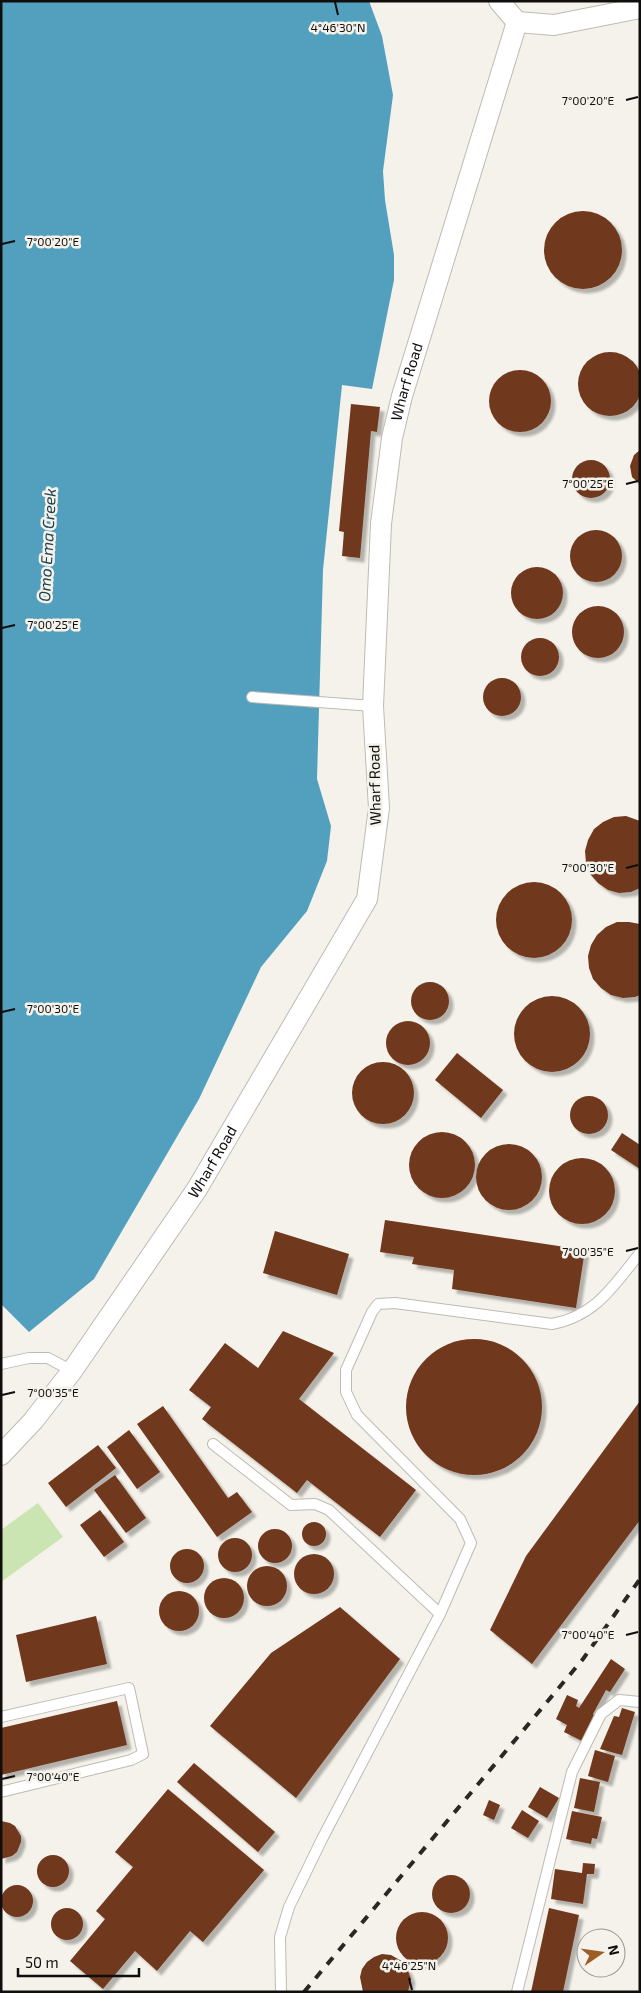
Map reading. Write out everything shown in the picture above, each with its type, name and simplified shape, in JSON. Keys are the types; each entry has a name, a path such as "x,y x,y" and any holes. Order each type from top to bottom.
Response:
{"street":[{"path":"499,1 517,22 554,25 640,8"},
{"name":"Wharf Road","path":"1,1455 33,1421 72,1371 197,1189 367,899 379,808 373,706 381,524 392,438 402,396 517,22"}],"lane":[{"path":"252,697 373,706"},
{"path":"281,1992 280,1937 288,1907 440,1614 471,1543 460,1519 357,1415 346,1392 346,1370 372,1312 378,1304 395,1303 552,1324 569,1321 585,1313 607,1294 640,1253"},
{"path":"1,1364 29,1358 48,1358 72,1371"},
{"path":"212,1444 291,1505 315,1504 329,1510 440,1614"},
{"path":"1,1717 129,1688 143,1754 132,1760 1,1792"},
{"path":"517,1992 572,1772 600,1714 619,1700 640,1702"}],"green space":[{"path":"38,1503 63,1537 1,1582 1,1530"}],"water":[{"name":"Omo Ema Creek","path":"1,1 369,1 382,36 393,95 383,171 385,200 394,255 394,280 372,389 342,385 323,570 317,779 331,826 327,861 307,911 261,967 199,1099 94,1279 29,1332 1,1304"}],"building":[{"path":"583,211 598,214 611,222 619,235 622,250 619,265 611,278 598,286 583,289 568,286 555,278 547,265 544,250 547,235 555,222 568,214"},
{"path":"610,352 622,355 633,361 639,372 642,384 639,396 633,407 622,413 610,416 598,413 587,407 581,396 578,384 581,372 587,361 598,355"},
{"path":"520,370 532,372 542,379 549,389 551,401 549,413 542,423 532,430 520,432 508,430 498,423 491,413 489,401 491,389 498,379 508,372"},
{"path":"351,404 380,407 377,432 371,431 360,558 342,556 344,532 339,531"},
{"path":"640,450 640,484 632,477 630,466 634,455"},
{"path":"591,460 604,466 610,479 604,492 591,498 578,492 572,479 578,466"},
{"path":"591,530 601,530 615,537 622,551 622,561 615,575 601,582 591,582 581,578 574,571 570,561 570,551 574,541 581,534"},
{"path":"532,567 542,567 556,574 563,588 563,598 556,612 542,619 532,619 522,615 515,608 511,598 511,588 515,578 522,571"},
{"path":"593,606 603,606 617,613 624,627 624,637 617,651 603,658 593,658 583,654 576,647 572,637 572,627 576,617 583,610"},
{"path":"540,638 553,644 559,657 553,670 540,676 527,670 521,657 527,644"},
{"path":"502,678 515,684 521,697 515,710 502,716 489,710 483,697 489,684"},
{"path":"626,816 640,821 640,888 631,892 619,893 608,890 590,874 586,863 585,851 594,829 614,817"},
{"path":"534,882 548,885 561,893 569,906 572,920 569,934 561,947 548,955 534,958 520,955 507,947 499,934 496,920 499,906 507,893 520,885"},
{"path":"617,922 640,924 640,995 635,997 623,998 611,995 593,979 589,968 588,956 591,945 597,935 606,927"},
{"path":"430,982 443,988 449,1001 443,1014 430,1020 417,1014 411,1001 417,988"},
{"path":"552,996 566,999 579,1007 587,1020 590,1034 587,1048 579,1061 566,1069 552,1072 538,1069 525,1061 517,1048 514,1034 517,1020 525,1007 538,999"},
{"path":"412,1021 424,1027 429,1034 429,1052 424,1059 417,1064 404,1065 396,1062 389,1055 386,1039 389,1031 396,1024"},
{"path":"457,1053 503,1090 481,1118 435,1080"},
{"path":"383,1062 395,1064 405,1071 412,1081 414,1093 412,1105 405,1115 395,1122 383,1124 371,1122 361,1115 354,1105 352,1093 354,1081 361,1071 371,1064"},
{"path":"589,1096 596,1097 602,1102 607,1108 607,1122 602,1128 596,1133 589,1134 582,1133 576,1128 571,1122 570,1115 571,1108 576,1102 582,1097"},
{"path":"442,1132 455,1134 465,1142 473,1152 475,1165 473,1178 465,1188 455,1196 442,1198 429,1196 419,1188 411,1178 409,1165 411,1152 419,1142 429,1134"},
{"path":"622,1133 640,1145 640,1169 611,1150"},
{"path":"509,1144 522,1146 537,1159 540,1164 542,1177 540,1190 527,1205 522,1208 509,1210 496,1208 481,1195 478,1190 476,1177 478,1164 491,1149 496,1146"},
{"path":"582,1158 595,1160 610,1173 613,1178 615,1191 613,1204 600,1219 595,1222 582,1224 569,1222 554,1209 551,1204 549,1191 551,1178 564,1163 569,1160"},
{"path":"385,1220 585,1250 576,1308 452,1289 454,1270 412,1264 414,1257 380,1252"},
{"path":"275,1231 349,1254 337,1295 263,1273"},
{"path":"283,1331 334,1353 299,1399 416,1490 380,1537 307,1480 297,1493 202,1419 211,1407 189,1390 225,1343 258,1368"},
{"path":"474,1339 500,1345 522,1359 536,1381 542,1407 536,1433 522,1455 500,1469 474,1475 448,1469 426,1455 412,1433 406,1407 412,1381 426,1359 448,1345"},
{"path":"640,1401 640,1520 532,1664 490,1630 526,1556"},
{"path":"163,1406 228,1498 237,1492 252,1512 217,1537 137,1424"},
{"path":"129,1430 160,1472 137,1489 107,1447"},
{"path":"98,1445 116,1468 66,1507 48,1483"},
{"path":"115,1475 146,1518 126,1533 94,1490"},
{"path":"100,1510 124,1542 104,1557 80,1525"},
{"path":"314,1522 319,1523 325,1529 325,1539 319,1545 314,1546 309,1545 303,1539 302,1534 303,1529 309,1523"},
{"path":"275,1529 282,1530 287,1534 291,1539 291,1553 287,1558 282,1562 275,1563 268,1562 263,1558 259,1553 258,1546 259,1539 263,1534 268,1530"},
{"path":"235,1538 242,1539 247,1543 251,1548 251,1562 247,1567 242,1571 235,1572 228,1571 223,1567 219,1562 218,1555 219,1548 223,1543 228,1539"},
{"path":"187,1549 194,1550 199,1554 203,1559 203,1573 199,1578 194,1582 187,1583 180,1582 175,1578 171,1573 170,1566 171,1559 175,1554 180,1550"},
{"path":"314,1554 325,1557 331,1563 334,1574 331,1585 325,1591 314,1594 303,1591 297,1585 294,1574 297,1563 303,1557"},
{"path":"267,1566 281,1572 287,1586 281,1600 267,1606 253,1600 247,1586 253,1572"},
{"path":"224,1578 238,1584 244,1598 238,1612 224,1618 210,1612 204,1598 210,1584"},
{"path":"175,1591 183,1591 190,1594 196,1600 199,1611 196,1622 190,1628 183,1631 175,1631 168,1628 162,1622 159,1615 159,1607 162,1600 168,1594"},
{"path":"340,1607 400,1659 296,1798 210,1726 271,1653"},
{"path":"96,1616 107,1664 26,1682 16,1635"},
{"path":"611,1659 625,1669 610,1692 606,1690 593,1714 582,1741 564,1732 567,1725 556,1719 567,1695 578,1700 576,1706 579,1708"},
{"path":"117,1701 127,1745 1,1775 1,1728"},
{"path":"622,1708 635,1712 622,1755 600,1749 614,1716 619,1717"},
{"path":"595,1750 615,1756 608,1782 588,1776"},
{"path":"194,1763 275,1832 258,1852 177,1782"},
{"path":"580,1778 600,1782 594,1812 574,1808"},
{"path":"540,1787 559,1798 547,1818 528,1807"},
{"path":"168,1789 264,1870 203,1942 190,1931 157,1971 135,1951 103,1989 70,1961 105,1919 96,1911 133,1867 115,1852"},
{"path":"489,1800 500,1805 494,1820 483,1815"},
{"path":"522,1810 539,1821 528,1838 511,1828"},
{"path":"572,1811 602,1817 597,1839 592,1838 591,1844 566,1839"},
{"path":"1,1821 15,1826 21,1836 21,1842 17,1852 12,1856 1,1859"},
{"path":"53,1855 59,1856 64,1860 68,1865 68,1877 64,1882 59,1886 53,1887 47,1886 42,1882 38,1877 37,1871 38,1865 42,1860 47,1856"},
{"path":"583,1863 595,1864 594,1874 587,1874 583,1904 551,1899 555,1869 582,1873"},
{"path":"451,1875 465,1880 470,1894 465,1908 451,1913 437,1908 432,1894 437,1880"},
{"path":"17,1885 23,1886 28,1890 32,1895 32,1907 28,1912 23,1916 17,1917 11,1916 6,1912 2,1907 1,1901 2,1895 6,1890 11,1886"},
{"path":"67,1908 73,1909 78,1913 82,1918 82,1930 78,1935 73,1939 67,1940 61,1939 56,1935 52,1930 51,1924 52,1918 56,1913 61,1909"},
{"path":"549,1908 579,1915 563,1992 531,1992"},
{"path":"422,1912 432,1914 440,1920 446,1928 448,1938 446,1948 440,1956 432,1962 422,1964 412,1962 404,1956 398,1948 396,1938 398,1928 404,1920 412,1914"},
{"path":"382,1954 391,1955 405,1963 411,1979 408,1992 363,1992 360,1977 362,1969 367,1962"}],"railway":[{"path":"304,1992 583,1659 640,1579"}]}
